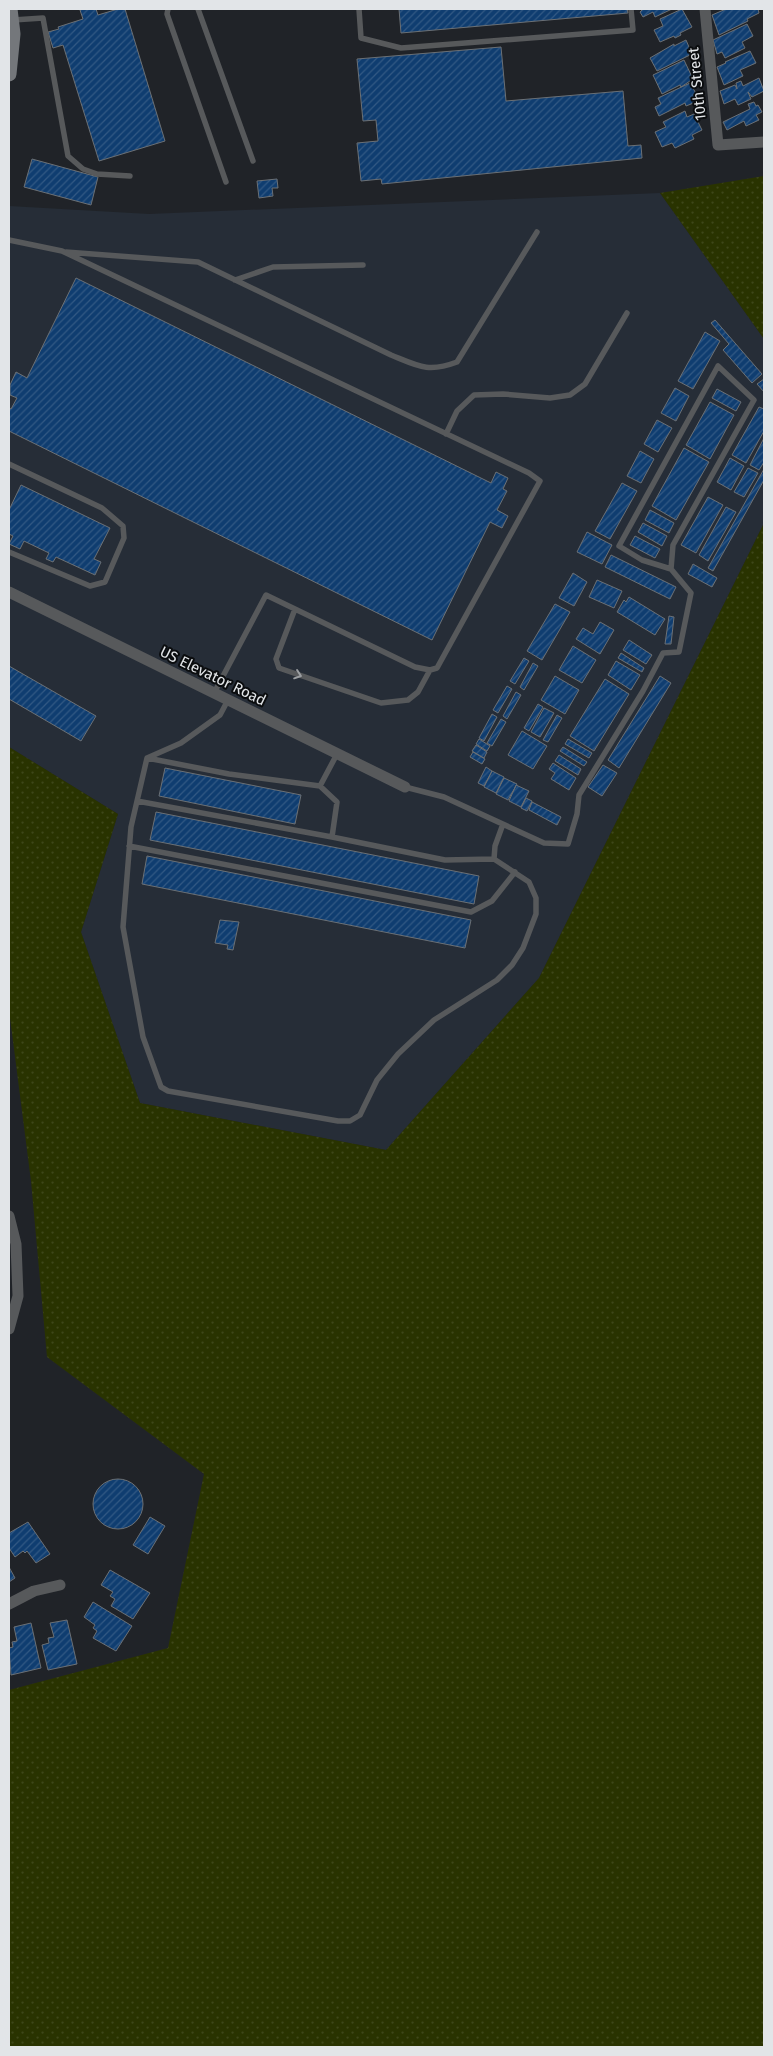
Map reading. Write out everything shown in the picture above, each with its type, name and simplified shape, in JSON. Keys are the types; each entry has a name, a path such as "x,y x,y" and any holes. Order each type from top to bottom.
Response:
{"street":[{"name":"10th Street","path":"705,9 718,146 764,142"},
{"path":"9,65 13,34 11,14"},
{"name":"US Elevator Road","path":"9,592 405,787"},
{"path":"9,1216 16,1244 18,1296 9,1329"},
{"path":"9,1604 34,1592 60,1585"}],"lane":[{"path":"168,9 167,14 226,182"},
{"path":"198,9 253,161"},
{"path":"359,9 361,38 401,48 633,30 631,9"},
{"path":"11,14 43,18 68,156 83,169 97,174 130,176"},
{"path":"9,240 62,251 198,262 418,366 440,369 457,362 538,232"},
{"path":"62,251 529,473 540,481 437,668 430,670 414,667 266,595 214,693"},
{"path":"235,280 273,267 363,265"},
{"path":"446,434 457,411 474,395 503,394 550,398 570,395 585,384 627,313"},
{"path":"405,787 444,797 544,843 568,844 577,814 579,795 663,654 679,652 691,593 671,569 642,560 619,546 718,366 754,400 673,545 671,569"},
{"path":"9,464 102,508 123,526 124,538 105,582 90,586 9,552"},
{"path":"295,609 276,659 279,668 381,703 408,700 418,692 430,670"},
{"path":"147,758 181,743 220,715 228,700"},
{"path":"320,786 337,754"},
{"path":"147,758 229,774 320,786 337,802 332,837"},
{"path":"137,801 445,860 494,858 529,882 536,898 536,914 523,948 512,965 497,980 434,1020 398,1054 377,1080 360,1116 350,1122 168,1091 160,1087 143,1036 123,927 131,826 147,758"},
{"path":"494,858 495,846 503,824"},
{"path":"129,846 471,912 492,901 515,872"}],"shaded area":[{"path":"660,193 764,339 764,523 539,978 386,1150 140,1103 81,932 118,814 9,747 9,206 149,214"}],"green space":[{"path":"764,176 764,339 660,193"},
{"path":"764,523 764,2047 9,2047 9,1690 168,1648 204,1474 47,1357 31,1181 9,1010 9,747 118,814 81,932 140,1103 386,1150 539,978"}],"building":[{"path":"96,9 98,15 118,9 125,9 165,141 99,161 63,45 53,48 48,32 83,19 80,10"},
{"path":"399,9 627,9 628,13 401,33"},
{"path":"643,9 672,9 655,17 653,12 643,17 640,12"},
{"path":"682,9 692,27 675,38 674,36 660,42 654,30 663,26 660,19"},
{"path":"726,9 758,9 759,13 747,19 748,21 719,35 712,15"},
{"path":"747,24 753,36 742,42 745,48 725,58 722,52 717,54 713,40"},
{"path":"686,40 692,54 657,71 650,58 674,44 674,46"},
{"path":"501,47 506,101 623,91 628,146 641,145 642,158 382,184 381,179 361,181 357,143 378,141 376,120 363,121 357,59"},
{"path":"750,51 756,63 740,70 743,76 724,85 717,67"},
{"path":"684,60 693,79 681,87 680,85 662,94 653,75"},
{"path":"759,78 764,91 752,97 748,92 751,99 738,105 735,99 724,104 720,91 735,85 737,89 736,83 741,81 743,86"},
{"path":"690,83 698,97 695,99 696,102 686,106 685,103 659,116 655,107 661,104 658,98"},
{"path":"754,102 762,112 756,115 759,120 746,126 744,121 727,130 723,122 750,109 748,104"},
{"path":"685,111 687,117 694,114 702,130 692,135 694,139 675,148 672,143 662,147 655,132 666,127 663,122"},
{"path":"32,159 98,177 91,205 24,187"},
{"path":"277,179 278,188 272,188 273,196 259,198 257,181"},
{"path":"76,278 491,483 496,472 508,478 503,489 507,491 497,510 508,516 502,528 490,522 432,640 9,431 9,408 11,409 17,398 10,395 10,385 16,372 27,378"},
{"path":"715,320 762,374 752,383 723,350 729,344 711,323"},
{"path":"705,332 720,341 693,389 678,381"},
{"path":"764,379 764,392 757,384"},
{"path":"675,388 689,396 676,421 661,413"},
{"path":"717,389 741,402 736,411 712,398"},
{"path":"710,402 734,415 710,459 686,445"},
{"path":"759,407 764,409 764,431 746,463 732,455"},
{"path":"657,420 672,428 658,452 644,444"},
{"path":"764,438 764,462 759,470 750,465"},
{"path":"684,448 709,462 676,520 652,506"},
{"path":"640,451 654,459 641,483 627,476"},
{"path":"730,458 744,466 731,490 717,482"},
{"path":"748,468 758,473 744,497 734,492"},
{"path":"764,469 764,480 713,571 708,568"},
{"path":"622,483 637,491 610,539 595,531"},
{"path":"21,485 110,528 94,559 101,562 95,575 56,557 53,562 46,559 49,553 24,541 20,549 9,544 13,536 9,534 9,510"},
{"path":"708,497 723,505 696,553 681,545"},
{"path":"726,507 736,512 708,561 699,555"},
{"path":"650,510 674,523 669,533 645,520"},
{"path":"643,523 667,536 662,546 638,532"},
{"path":"587,532 612,545 602,564 577,552"},
{"path":"635,536 660,549 655,558 630,545"},
{"path":"611,555 676,587 670,599 605,567"},
{"path":"693,564 717,578 712,587 688,574"},
{"path":"573,573 587,582 574,606 559,598"},
{"path":"597,580 622,591 614,608 589,597"},
{"path":"629,597 665,619 655,635 617,612 624,600 626,602"},
{"path":"555,604 570,612 542,660 527,651"},
{"path":"669,616 674,617 671,644 665,644"},
{"path":"600,622 614,630 600,654 576,639 583,628 593,634"},
{"path":"629,640 652,655 646,664 623,650"},
{"path":"573,646 596,660 582,683 559,670"},
{"path":"621,653 644,668 642,672 618,658"},
{"path":"524,658 529,661 515,684 510,681"},
{"path":"616,661 640,675 631,690 608,675"},
{"path":"533,663 538,666 524,690 520,687"},
{"path":"9,666 96,716 81,741 9,699"},
{"path":"555,676 579,690 565,714 541,700"},
{"path":"660,676 671,683 619,768 608,760"},
{"path":"605,679 629,694 594,751 570,736"},
{"path":"507,686 512,689 498,713 493,710"},
{"path":"516,692 521,695 507,719 503,716"},
{"path":"538,704 543,707 529,731 524,728"},
{"path":"544,708 554,713 540,737 531,732"},
{"path":"492,714 497,717 484,741 479,738"},
{"path":"557,715 562,718 548,742 543,740"},
{"path":"501,719 506,722 492,746 487,743"},
{"path":"522,731 547,746 533,769 508,755"},
{"path":"479,739 490,746 487,751 476,744"},
{"path":"568,739 592,753 589,758 565,744"},
{"path":"476,745 487,752 484,758 472,751"},
{"path":"563,747 587,762 584,766 560,751"},
{"path":"473,752 485,759 482,764 470,757"},
{"path":"559,755 581,769 578,775 555,761"},
{"path":"553,763 576,778 569,790 551,779 555,773 549,769"},
{"path":"603,765 617,773 602,796 588,787"},
{"path":"486,767 492,771 484,786 478,783"},
{"path":"165,768 301,795 295,824 159,796"},
{"path":"492,771 504,777 496,793 484,787"},
{"path":"504,778 517,784 508,800 496,794"},
{"path":"516,785 529,791 521,807 509,801"},
{"path":"526,798 532,801 527,811 521,808"},
{"path":"532,802 561,817 557,825 529,810"},
{"path":"156,812 479,876 474,904 150,840"},
{"path":"147,856 471,920 465,948 142,884"},
{"path":"220,920 239,922 233,950 227,949 228,945 215,943"},
{"path":"118,1479 127,1481 138,1490 143,1504 141,1513 132,1524 118,1529 109,1527 98,1518 93,1504 95,1495 104,1484"},
{"path":"150,1517 165,1526 148,1554 133,1545"},
{"path":"28,1522 50,1554 36,1563 27,1551 25,1553 23,1551 15,1557 9,1548 9,1533"},
{"path":"9,1567 15,1578 9,1582"},
{"path":"110,1570 150,1593 133,1619 111,1606 115,1599 110,1596 113,1592 101,1585"},
{"path":"93,1602 132,1626 116,1651 93,1638 97,1631 93,1628 95,1625 84,1617"},
{"path":"67,1620 77,1664 48,1670 42,1645 49,1643 48,1638 54,1637 50,1623"},
{"path":"31,1623 41,1668 11,1675 9,1648 13,1647 12,1642 17,1641 14,1627"}]}
